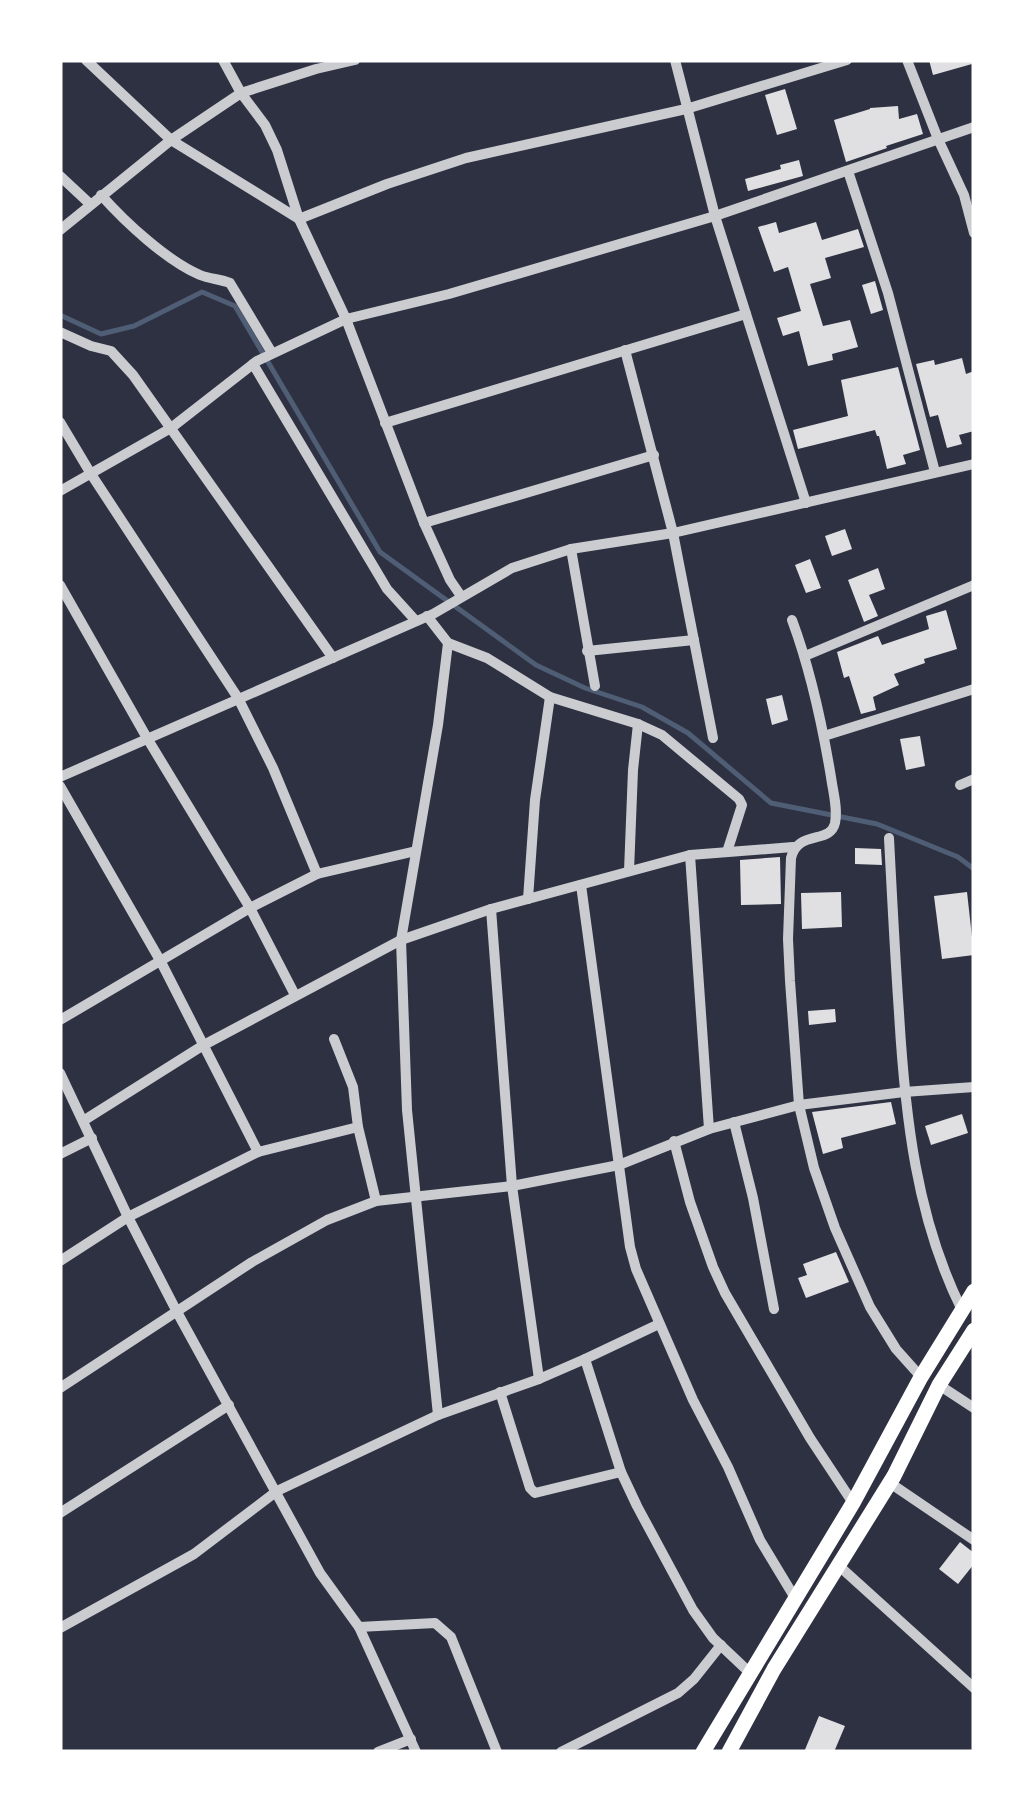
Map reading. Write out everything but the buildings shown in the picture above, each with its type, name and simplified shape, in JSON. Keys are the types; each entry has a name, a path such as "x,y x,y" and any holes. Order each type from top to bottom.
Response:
{"main road":[{"path":"703,1752 876,1464 921,1377 974,1291"},
{"path":"729,1752 774,1669 890,1483 939,1384 974,1330"}],"street":[{"path":"86,60 171,140 298,219"},
{"path":"222,60 277,150 298,219 346,320 424,524 460,597"},
{"path":"60,230 171,140 241,93 314,64 355,60"},
{"path":"676,60 715,216 806,503"},
{"path":"298,219 466,158 686,109 848,60"},
{"path":"908,60 964,194 974,233"},
{"path":"60,490 171,428 255,362 346,320 715,216 974,127"},
{"path":"848,171 888,293 935,472"},
{"path":"60,176 90,204"},
{"path":"101,195 124,220 186,267 230,283 271,353"},
{"path":"385,423 746,314"},
{"path":"60,332 117,355 333,658"},
{"path":"625,350 673,533 713,738"},
{"path":"255,362 388,589 425,617 448,643 486,658 550,697 638,724 675,744 740,799 742,805 727,852"},
{"path":"60,422 238,698 274,768 317,874"},
{"path":"424,524 654,455"},
{"path":"60,777 425,617 512,568 571,549 673,533 974,464"},
{"path":"571,549 595,686"},
{"path":"60,584 250,908 295,995"},
{"path":"805,656 974,585"},
{"path":"792,620 824,736 836,809 835,825 829,834 800,841 791,858 788,939 799,1105 814,1168 858,1281 896,1349 921,1377"},
{"path":"588,652 694,640"},
{"path":"438,1415 407,1110 401,940 448,643"},
{"path":"824,736 974,689"},
{"path":"528,899 534,800 550,697"},
{"path":"629,870 638,724"},
{"path":"960,785 974,779"},
{"path":"60,786 161,962 258,1152"},
{"path":"889,838 904,1092 923,1204 946,1279 962,1310"},
{"path":"83,1121 202,1046 401,940 491,909 690,854 794,847"},
{"path":"60,1020 250,908 317,874 416,850"},
{"path":"690,854 709,1128"},
{"path":"581,885 636,1269 760,1540 796,1598"},
{"path":"491,909 512,1186 539,1379"},
{"path":"334,1038 353,1087 358,1127 376,1200"},
{"path":"60,1073 177,1312 320,1573 359,1627 416,1752"},
{"path":"60,1388 252,1262 327,1220 376,1200 512,1186 619,1166 709,1128 799,1105 974,1087"},
{"path":"734,1122 774,1310"},
{"path":"60,1261 128,1217 258,1152 358,1127"},
{"path":"60,1154 92,1138"},
{"path":"674,1141 712,1267 810,1438 853,1503"},
{"path":"60,1628 194,1554 277,1491 438,1415 539,1379 660,1324"},
{"path":"586,1359 622,1472 637,1506 693,1610 721,1645 750,1672"},
{"path":"939,1384 974,1408"},
{"path":"500,1392 530,1488 535,1492 622,1472"},
{"path":"60,1512 228,1405"},
{"path":"890,1483 974,1540"},
{"path":"838,1565 974,1688"},
{"path":"359,1627 435,1624 442,1628 450,1638 497,1752"},
{"path":"561,1752 678,1694 721,1645"},
{"path":"378,1752 411,1739"}],"waterway":[{"path":"60,315 101,334 134,326 202,292 235,306 380,552 536,665 585,688 642,707 688,733 771,803 877,824 958,857 974,869"}]}
